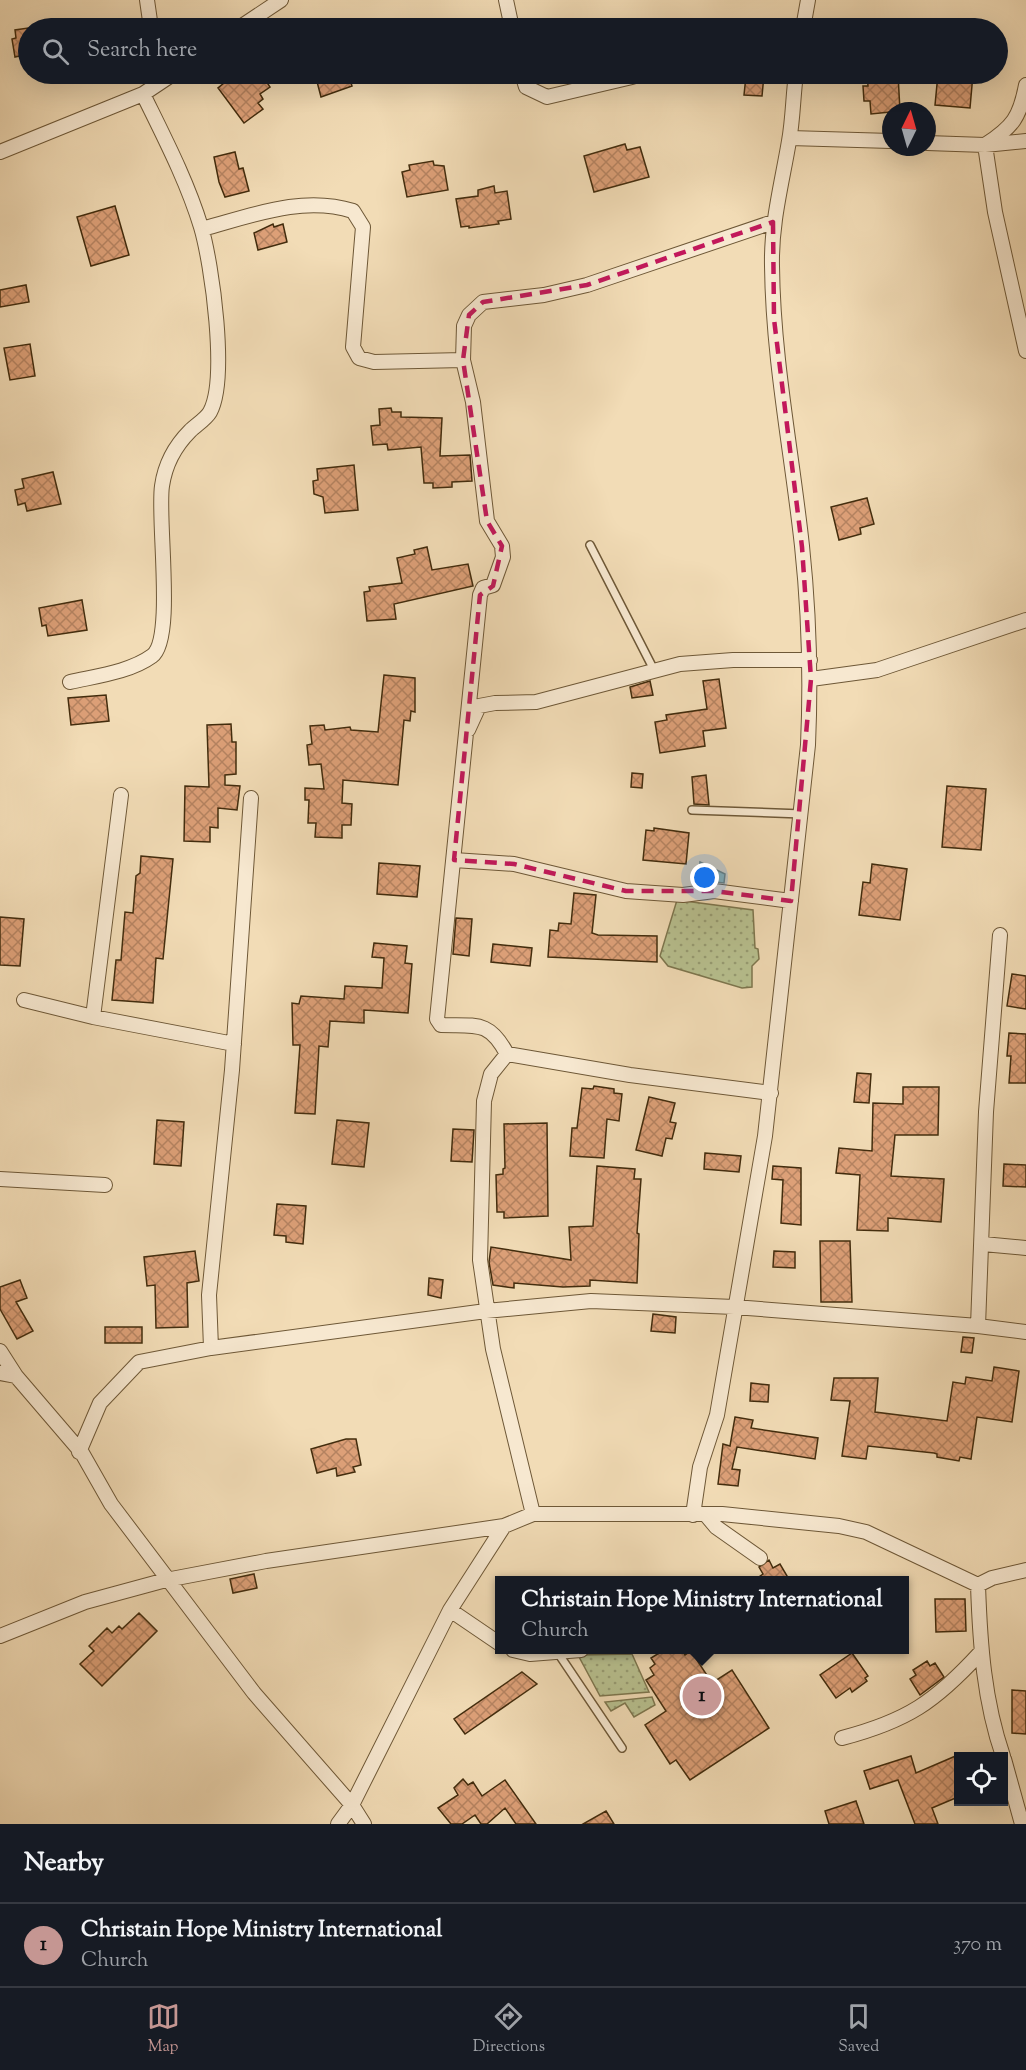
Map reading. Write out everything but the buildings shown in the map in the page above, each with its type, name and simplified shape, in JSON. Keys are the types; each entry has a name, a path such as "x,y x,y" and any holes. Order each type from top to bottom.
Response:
{"street":[{"path":"147,0 150,18"},
{"path":"254,18 281,0"},
{"path":"506,0 510,18"},
{"path":"805,18 808,0"},
{"path":"0,152 143,94 152,84"},
{"path":"525,84 526,87 548,97 603,84"},
{"path":"700,1515 700,1467 717,1415 734,1307 753,1214 771,1093 802,814 811,680 802,547 774,320 773,222 790,138 795,84"},
{"path":"986,145 1004,133 1019,115 1026,85"},
{"path":"70,682 140,662 154,655 161,646 164,615 162,487 168,463 183,438 210,412 220,367 215,312 202,229 177,164 143,94"},
{"path":"790,138 882,141"},
{"path":"936,143 986,145 1026,141"},
{"path":"986,145 994,212 1026,351"},
{"path":"202,229 294,205 319,204 353,211 363,226 353,347 359,358 374,362 463,360"},
{"path":"507,1054 497,1036 484,1028 438,1023 463,740 480,595 483,588 493,585 503,557 499,538 487,521 473,402 463,360 464,326 469,315 483,302 544,295 587,285 773,222"},
{"path":"811,680 877,670 1026,620"},
{"path":"463,740 479,706 495,703 536,702 654,670 733,660 810,660"},
{"path":"93,1017 121,795"},
{"path":"212,1348 208,1295 234,1044 251,798"},
{"path":"454,860 514,864 626,891 682,895 714,891 791,901"},
{"path":"978,1326 983,1244 986,1112 1000,935"},
{"path":"24,1000 93,1017 234,1044"},
{"path":"507,1054 630,1075 771,1093"},
{"path":"507,1054 491,1074 484,1101 480,1260 486,1311 500,1384 532,1514"},
{"path":"0,1179 105,1185"},
{"path":"983,1244 1026,1248"},
{"path":"79,1452 100,1403 139,1362 212,1348 486,1311 591,1301 734,1307 978,1326 1026,1332"},
{"path":"0,1351 16,1376 82,1453 111,1504 166,1580 254,1693 352,1805 364,1824"},
{"path":"0,1372 16,1376"},
{"path":"0,1636 85,1602 166,1580 266,1561 504,1526 532,1514 722,1514 839,1526 866,1532 978,1586"},
{"path":"700,1515 760,1558"},
{"path":"338,1824 352,1805 450,1610 504,1526"},
{"path":"978,1586 992,1578 1026,1570"},
{"path":"978,1586 980,1653 994,1730 1001,1752"},
{"path":"450,1610 495,1641"},
{"path":"842,1738 892,1724 929,1703 952,1684 980,1653"},
{"path":"1008,1769 1020,1795 1022,1824"}],"lane":[{"path":"590,545 654,670"},
{"path":"692,810 802,814"},
{"path":"559,1654 622,1748"}],"highlighted area":[{"path":"773,222 774,319 802,547 811,679 791,901 714,891 626,891 514,864 454,860 480,595 493,586 502,546 487,521 463,360 469,315 483,302 587,285"}],"green space":[{"path":"677,900 753,910 755,948 758,949 759,959 752,966 752,987 742,988 668,966 660,956"},
{"path":"632,1654 649,1692 600,1696 578,1655"},
{"path":"652,1697 655,1705 634,1717 625,1703 611,1711 605,1702"}],"shaded area":[{"path":"700,862 725,874 724,883 698,880"}],"place":[{"name":"Christain Hope Ministry International","path":"702,1696"}]}
